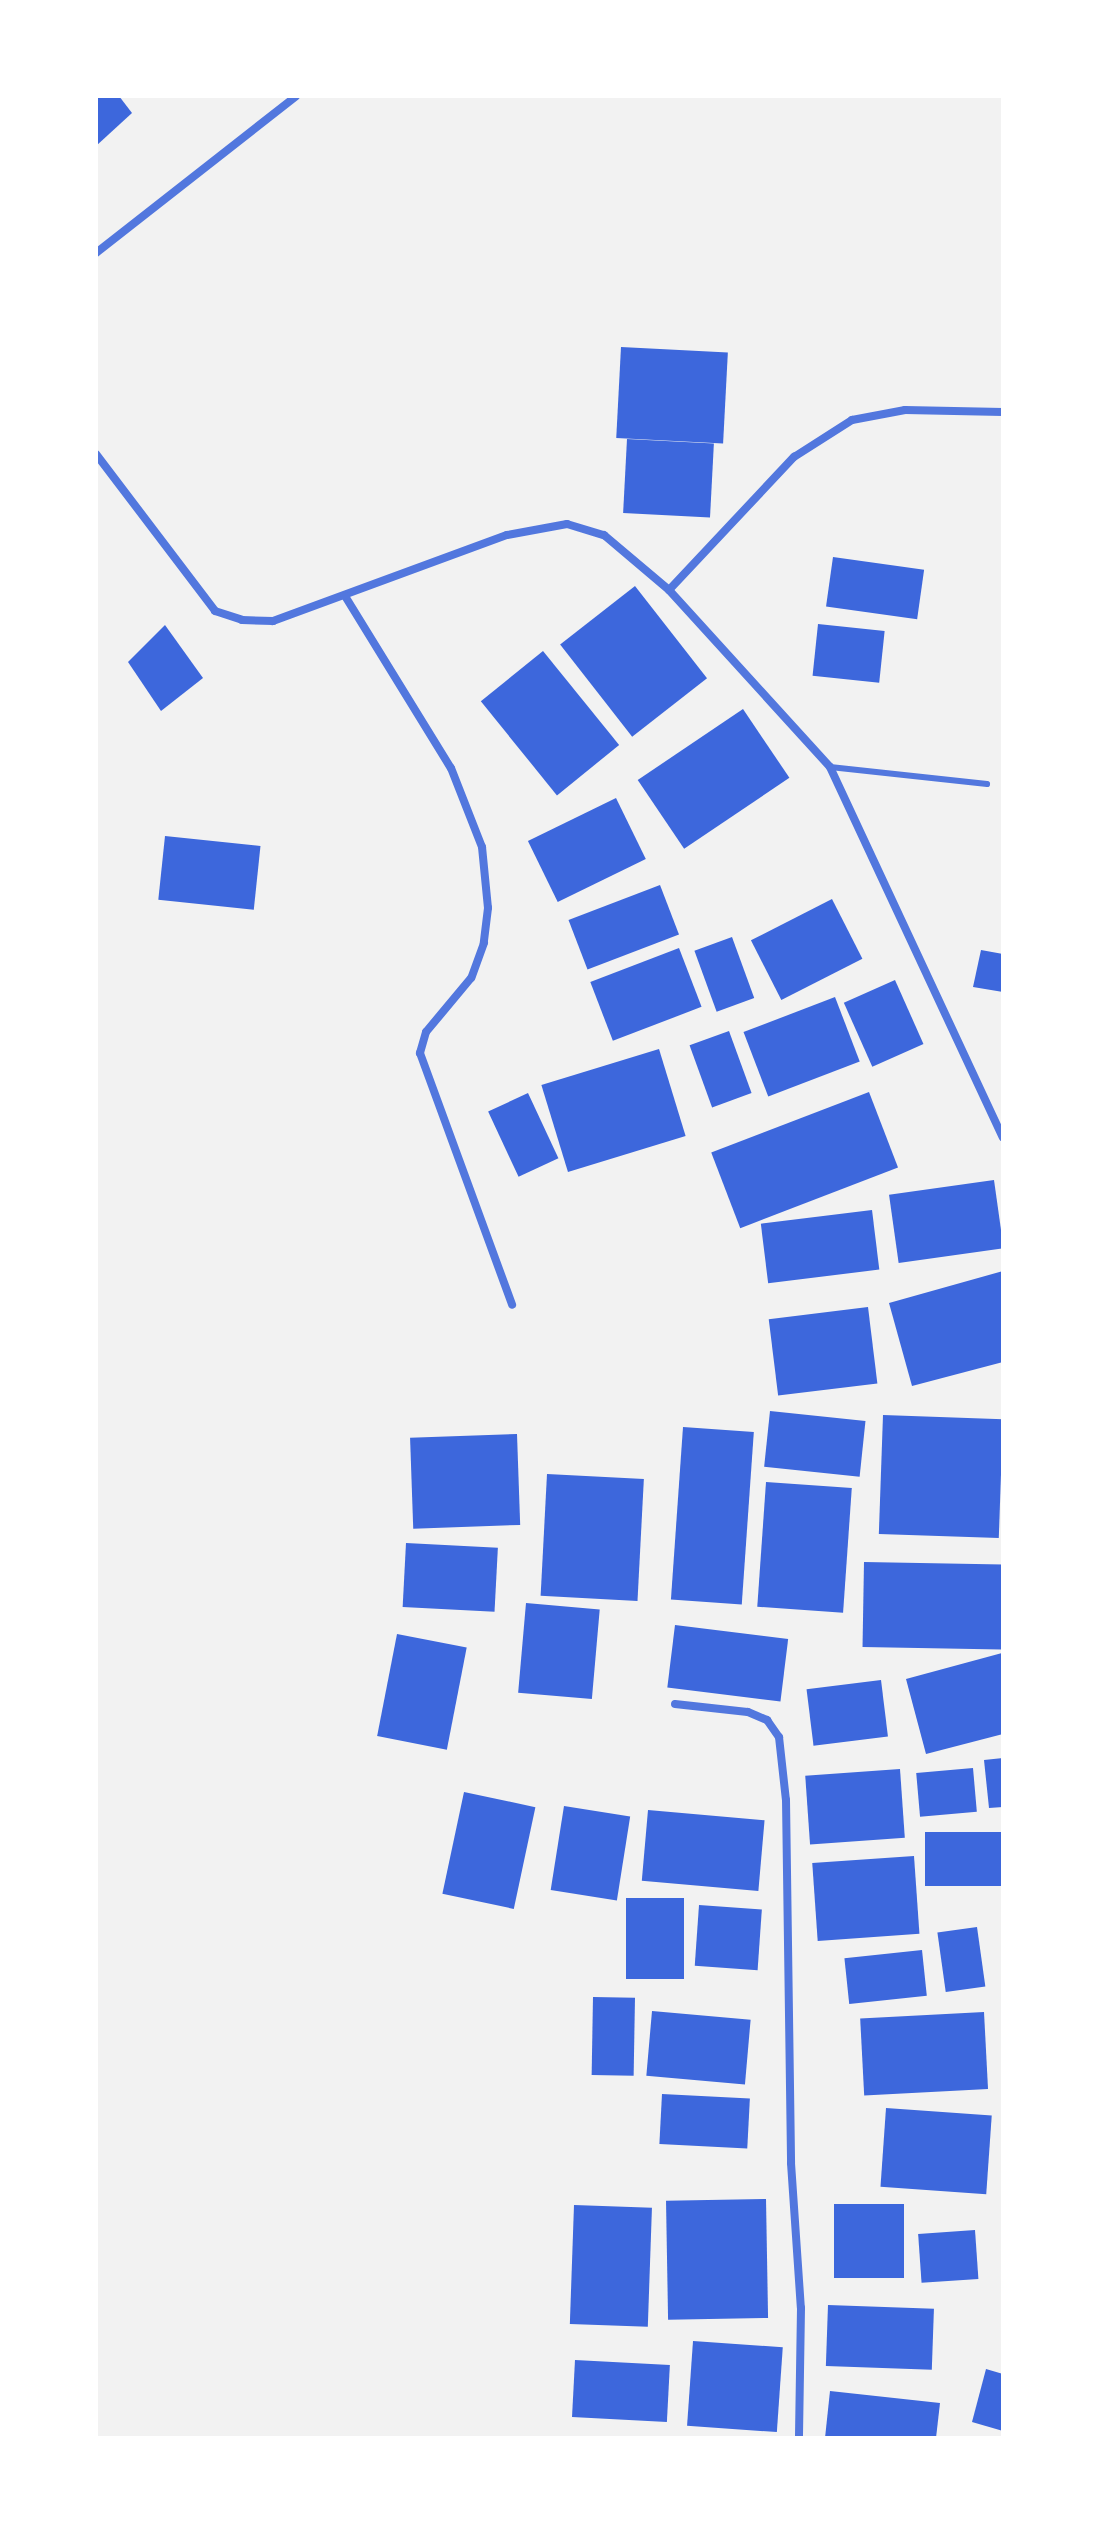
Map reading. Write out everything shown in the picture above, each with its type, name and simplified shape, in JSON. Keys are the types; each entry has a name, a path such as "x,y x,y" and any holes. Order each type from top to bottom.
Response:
{"street":[{"path":"96,253 296,96"},
{"path":"669,590 794,457 852,420 905,410 1003,412"},
{"path":"96,454 215,611 242,620 273,621 507,535 567,524 604,535 669,590 830,767 1003,1138"},
{"path":"345,596 451,768 482,847 488,908 484,943 471,978 426,1032 420,1053 512,1305"},
{"path":"675,1704 748,1712 767,1720 779,1737 786,1800 791,2163 801,2308 799,2438"}],"lane":[{"path":"830,767 987,784"}],"building":[{"path":"96,96 119,96 132,113 96,146"},
{"path":"621,347 728,353 723,443 616,438"},
{"path":"627,439 714,444 710,517 623,513"},
{"path":"833,557 924,570 917,619 826,607"},
{"path":"635,586 707,678 632,737 560,644"},
{"path":"818,624 885,631 879,683 813,676"},
{"path":"165,625 203,678 161,711 128,662"},
{"path":"543,651 619,745 557,795 481,701"},
{"path":"743,709 789,778 684,849 638,780"},
{"path":"616,798 646,859 558,902 528,841"},
{"path":"165,836 260,846 254,910 158,900"},
{"path":"660,885 679,934 588,970 569,920"},
{"path":"832,899 862,959 781,1000 751,940"},
{"path":"732,937 754,998 717,1012 694,951"},
{"path":"679,948 702,1007 613,1041 590,982"},
{"path":"981,950 1003,954 1003,992 973,987"},
{"path":"895,980 923,1044 872,1067 844,1003"},
{"path":"835,997 860,1061 768,1097 744,1032"},
{"path":"729,1031 752,1093 712,1107 690,1045"},
{"path":"659,1049 686,1136 568,1172 541,1085"},
{"path":"869,1092 898,1168 740,1228 711,1153"},
{"path":"528,1093 558,1158 519,1177 488,1112"},
{"path":"994,1180 1003,1248 899,1263 889,1195"},
{"path":"872,1210 879,1270 768,1283 761,1224"},
{"path":"1003,1271 1003,1362 912,1386 889,1303"},
{"path":"868,1307 877,1383 778,1396 769,1319"},
{"path":"770,1411 865,1421 860,1477 764,1467"},
{"path":"883,1415 1003,1419 999,1538 879,1534"},
{"path":"683,1427 754,1432 742,1605 671,1600"},
{"path":"517,1434 520,1525 413,1529 410,1438"},
{"path":"547,1474 644,1479 637,1601 541,1596"},
{"path":"766,1482 852,1488 843,1613 757,1607"},
{"path":"406,1543 498,1548 495,1612 403,1607"},
{"path":"864,1562 1003,1564 1001,1649 863,1647"},
{"path":"526,1603 600,1609 592,1699 518,1693"},
{"path":"675,1625 788,1639 780,1701 667,1688"},
{"path":"397,1634 467,1648 447,1750 377,1736"},
{"path":"1002,1653 1003,1734 926,1754 906,1679"},
{"path":"881,1680 888,1737 814,1746 807,1689"},
{"path":"1003,1758 1003,1807 989,1808 984,1760"},
{"path":"973,1768 977,1812 920,1817 916,1773"},
{"path":"900,1769 905,1838 810,1844 805,1776"},
{"path":"464,1792 535,1807 514,1909 442,1894"},
{"path":"564,1806 630,1816 617,1900 551,1890"},
{"path":"648,1810 765,1820 758,1891 642,1881"},
{"path":"925,1832 1003,1832 1003,1886 925,1886"},
{"path":"914,1856 919,1934 818,1941 812,1863"},
{"path":"626,1898 684,1898 684,1979 626,1979"},
{"path":"699,1905 762,1909 758,1970 695,1966"},
{"path":"977,1927 985,1986 946,1992 937,1933"},
{"path":"922,1950 927,1996 849,2004 844,1958"},
{"path":"593,1997 635,1998 634,2076 592,2075"},
{"path":"652,2011 751,2020 745,2084 646,2076"},
{"path":"984,2012 988,2089 864,2095 860,2018"},
{"path":"662,2094 750,2099 747,2149 659,2144"},
{"path":"886,2108 992,2115 986,2194 880,2187"},
{"path":"766,2199 768,2318 668,2320 666,2201"},
{"path":"834,2204 904,2204 904,2278 834,2278"},
{"path":"574,2205 652,2208 648,2327 570,2324"},
{"path":"975,2230 978,2279 922,2283 918,2234"},
{"path":"828,2305 934,2309 932,2370 826,2366"},
{"path":"693,2341 783,2347 777,2432 687,2426"},
{"path":"575,2360 670,2365 667,2422 572,2417"},
{"path":"986,2369 1003,2374 1003,2431 972,2422"},
{"path":"830,2391 940,2403 936,2438 825,2438"}]}
